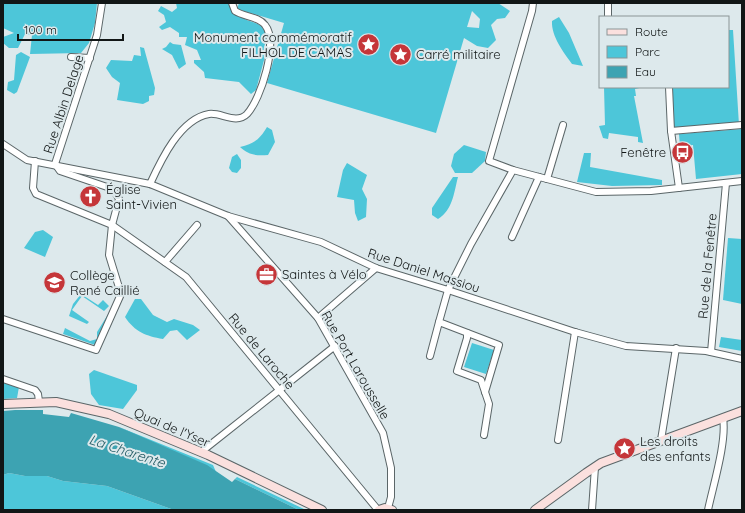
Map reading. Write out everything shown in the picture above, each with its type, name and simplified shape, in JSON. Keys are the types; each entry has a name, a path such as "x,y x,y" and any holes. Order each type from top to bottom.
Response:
{"street":[{"name":"Rue Albin Delage","path":"55,164 97,35 102,3"},
{"path":"150,184 173,140 196,119 210,114 236,119 247,114 263,82 270,48 269,33 266,26 259,21 235,11 232,3"},
{"path":"532,3 532,11 489,161 513,170 596,192 634,192 742,181"},
{"path":"608,3 608,16"},
{"path":"70,57 90,58"},
{"path":"669,88 671,131 679,188"},
{"path":"547,179 563,125"},
{"path":"671,131 742,125"},
{"name":"Rue Daniel Massiou","path":"3,144 27,160 55,164 150,184 228,216 321,242 376,268 575,332 626,346 676,348 711,352 742,359"},
{"name":"Rue de Laroche","path":"35,161 33,188 36,194 112,225 186,277 379,510"},
{"path":"3,319 96,350 121,294 109,255 112,225 118,199 113,189 60,171 55,164"},
{"path":"430,356 448,290 471,244 513,170"},
{"path":"512,237 539,177"},
{"name":"Rue de la Fenêtre","path":"711,352 726,182"},
{"name":"Rue Port Larousselle","path":"228,216 318,318 335,346 383,433 391,468 392,497 390,509"},
{"path":"165,262 197,225"},
{"path":"318,318 376,268"},
{"path":"440,322 464,330 467,333 499,345 485,392"},
{"path":"558,440 575,332"},
{"path":"467,333 467,338 457,371 481,380 489,404 484,435"},
{"path":"201,452 335,346"},
{"path":"661,440 676,348"},
{"path":"3,379 35,390 40,401"},
{"name":"Quai de l'Yser","path":"3,404 40,401 73,404 109,414 201,452 322,510"},
{"path":"535,510 595,467 661,440 742,411"},
{"path":"708,510 721,448 724,426 723,418"},
{"path":"592,510 595,467"},
{"path":"379,510 390,509"}],"green space":[{"path":"3,3 97,3 95,23 89,43 81,53 30,54 32,35 25,34 18,48 9,48 3,43 3,37 14,33 3,28"},
{"path":"176,3 231,3 237,14 264,29 267,43 264,47 267,49 256,90 251,94 239,82 205,78 204,72 194,63 194,60 201,60 197,50 185,45 187,37 179,37 179,33 170,27 162,30 159,27 166,22 164,15 158,11 161,6 172,12 177,8"},
{"path":"239,3 498,3 510,11 505,18 497,19 491,25 496,40 488,48 477,46 464,38 436,133 267,83 284,23 237,9","holes":["472,11 480,19 479,28 467,27"]},
{"path":"559,17 569,33 583,66 572,64 556,38 552,27 552,21"},
{"path":"729,30 733,30 739,125 671,131 666,88 729,88"},
{"path":"170,42 181,45 186,64 179,69 172,55 162,49"},
{"path":"140,47 144,48 155,88 154,95 149,96 149,101 143,104 117,100 120,83 112,77 106,68 111,60 132,61 134,55 141,56"},
{"path":"21,52 30,57 17,92 14,94 7,90 8,82 14,80 16,55"},
{"path":"604,88 640,88 635,89 636,96 634,96 643,143 638,142 638,137 609,133 608,139 603,138 599,126 605,125"},
{"path":"267,127 272,130 275,142 268,155 246,152 240,147 256,140 262,135"},
{"path":"742,129 742,174 696,179 693,145 680,147 679,134"},
{"path":"464,145 486,152 485,161 472,173 455,173 451,166 454,154"},
{"path":"584,153 591,153 590,167 662,180 662,185 612,186 577,182"},
{"path":"237,154 241,160 241,168 237,173 232,172 229,168 232,157"},
{"path":"347,163 367,175 362,189 367,199 366,217 358,221 355,213 354,200 337,197 343,170"},
{"path":"453,177 458,177 450,206 438,219 432,215 432,208"},
{"path":"43,230 53,237 45,257 24,248 35,232"},
{"path":"728,238 742,239 742,304 723,300"},
{"path":"81,294 98,305 103,300 109,306 104,311 82,296 72,310 89,322 87,324 69,316 73,304"},
{"path":"135,299 141,299 153,315 167,322 174,319 193,325 200,330 187,340 177,330 170,331 163,339 141,332 137,330 125,317"},
{"path":"112,308 95,345 63,334 65,328 90,341 97,339 97,332"},
{"path":"721,337 742,340 742,351 719,347"},
{"path":"472,343 494,350 486,374 464,367"},
{"path":"94,370 137,385 137,390 123,409 99,405 91,394 89,374"},
{"path":"3,380 19,387 17,398 3,399"},
{"path":"119,427 213,465 216,472 201,463 150,442"},
{"path":"9,473 25,476 47,476 63,481 107,486 174,510 3,510 3,475"},
{"path":"237,477 306,510 299,510 235,479"}],"water":[{"name":"La Charente","path":"43,410 43,414 69,417 71,413 119,427 207,465 232,482 235,479 299,510 174,510 107,486 63,481 47,476 25,476 9,473 3,475 3,411"}],"place":[{"name":"Monument commémoratif FILHOL DE CAMAS","path":"368,44"},
{"name":"Carré militaire","path":"400,54"},
{"name":"Fenêtre","path":"682,152"},
{"name":"Église Saint-Vivien","path":"90,196"},
{"name":"Saintes à Vélo","path":"267,274"},
{"name":"Collège René Caillié","path":"54,282"},
{"name":"Les droits des enfants","path":"624,448"}]}
